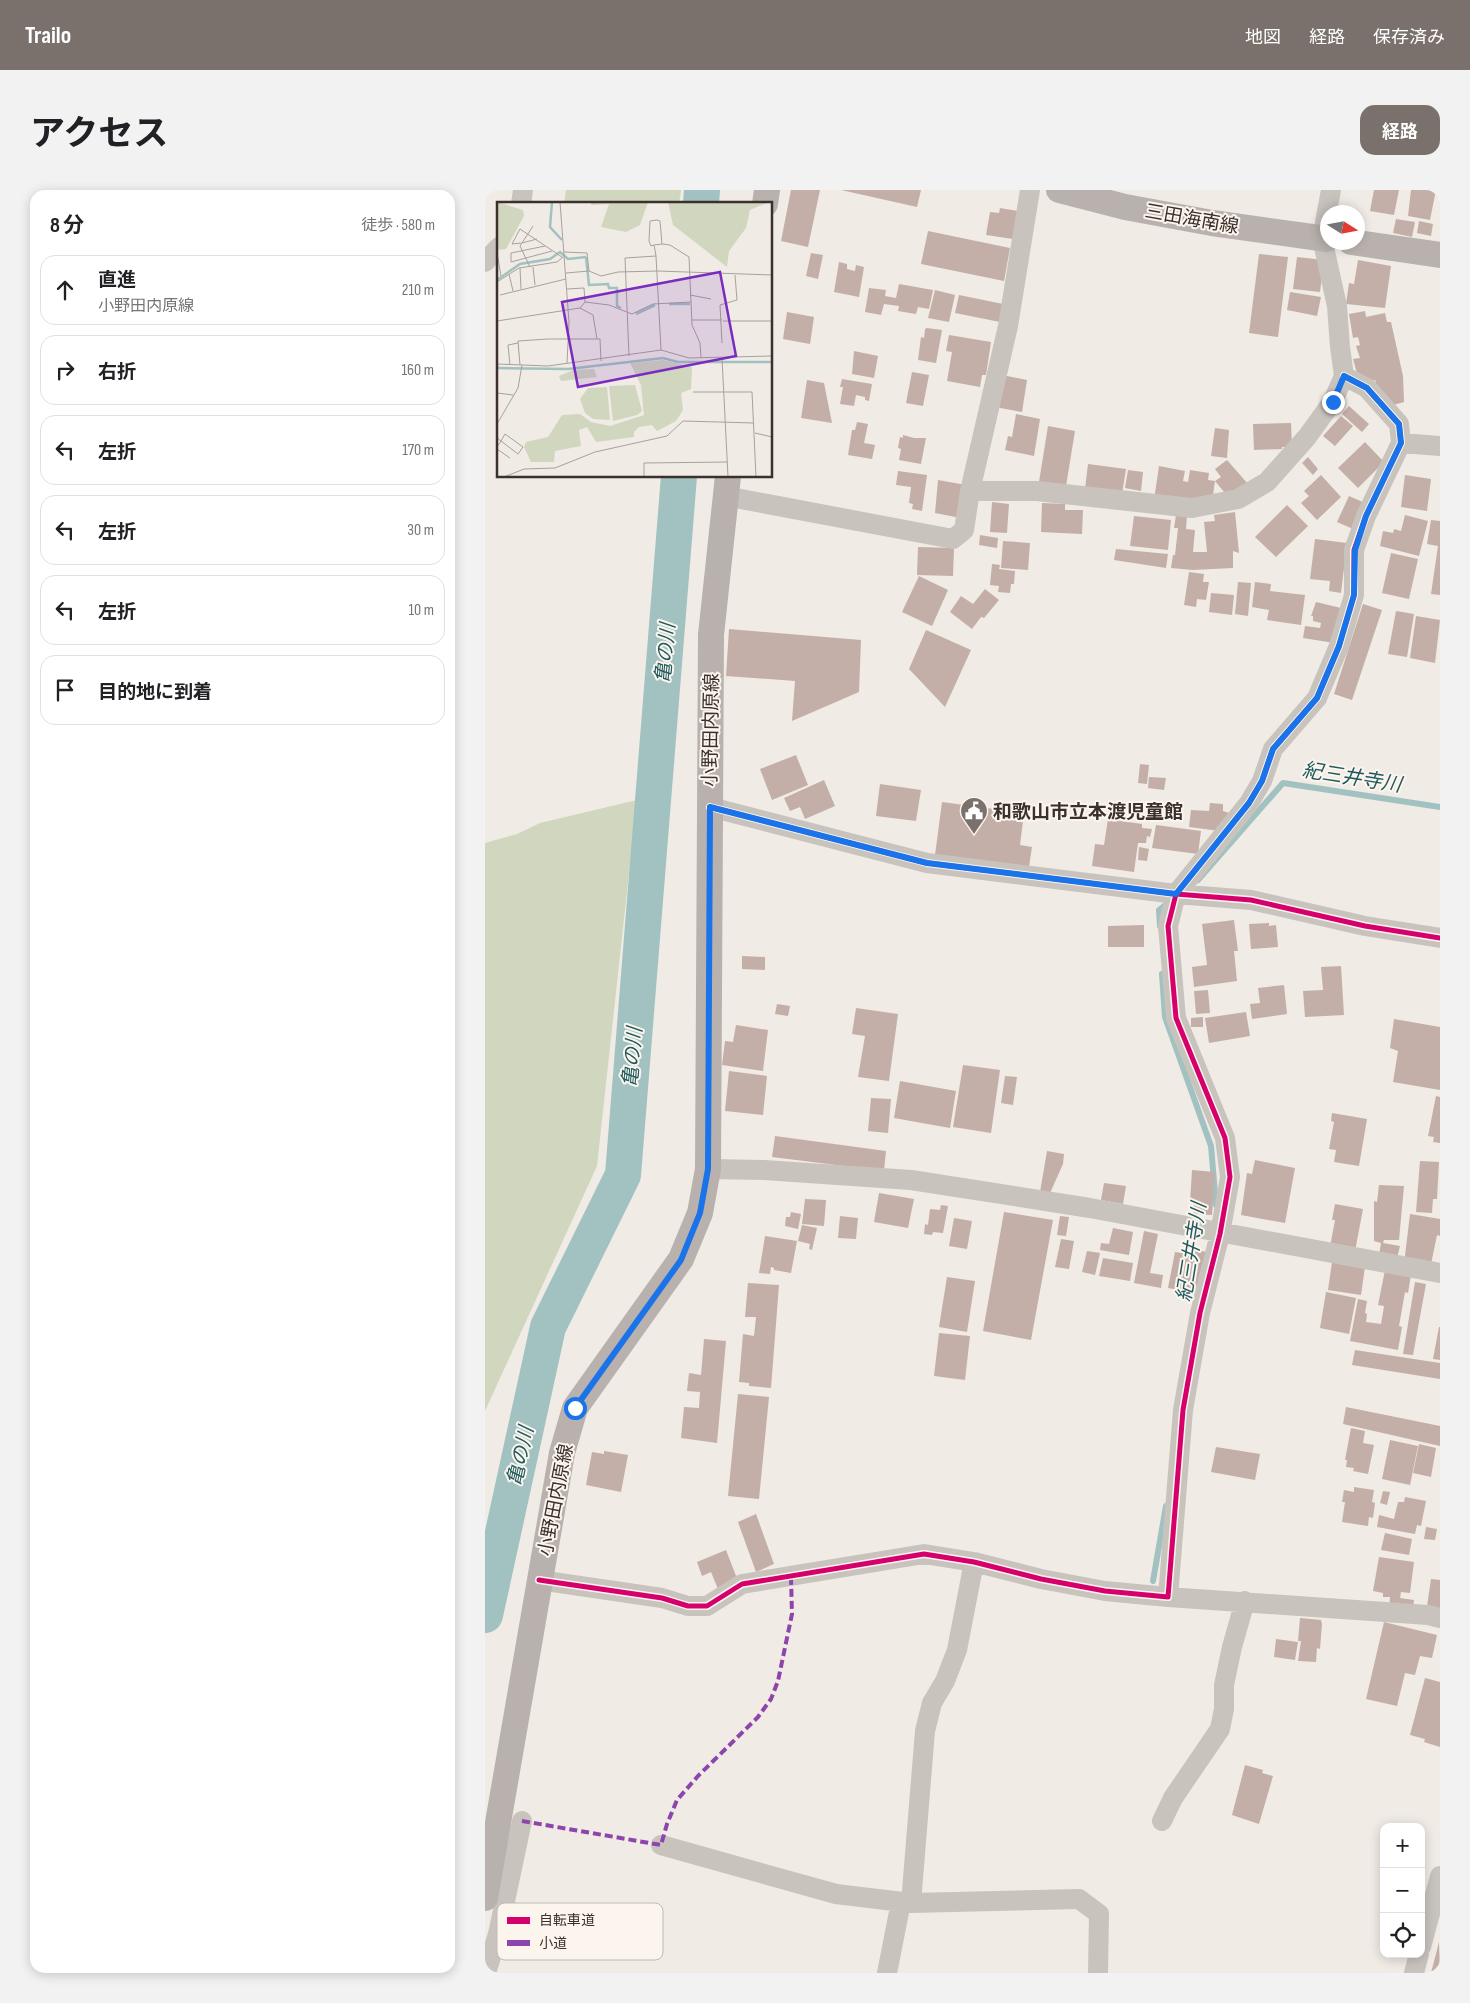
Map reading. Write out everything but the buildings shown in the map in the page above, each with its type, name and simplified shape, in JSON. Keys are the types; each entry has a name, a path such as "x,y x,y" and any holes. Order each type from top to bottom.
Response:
{"main road":[{"name":"三田海南線","path":"1059,190 1125,206 1203,221 1320,238"},
{"path":"1365,244 1440,256"},
{"name":"小野田内原線","path":"485,1898 502,1816 539,1580 562,1453 575,1408 681,1260 700,1213 708,1169 711,635 726,486"}],"street":[{"path":"726,486 953,539 964,530 969,491 1009,326 1030,190"},
{"path":"1329,205 1331,190"},
{"path":"485,262 497,249"},
{"path":"969,491 1037,491 1192,508 1237,499 1267,482 1307,437 1333,402 1344,376 1337,306 1327,250"},
{"path":"1168,1597 1183,1410 1200,1313 1220,1234 1230,1177 1225,1138 1175,1018 1168,926 1176,894 1249,803 1262,781 1273,749 1317,698 1339,646 1354,595 1355,550 1366,516 1401,443 1399,424 1367,388 1344,376"},
{"path":"1401,443 1440,446"},
{"path":"710,807 927,863 1176,894 1251,900 1365,926 1440,938"},
{"path":"708,1169 763,1170 911,1180 1090,1208 1220,1234 1440,1272"},
{"path":"539,1580 662,1598 688,1606 707,1606 742,1584 924,1554 974,1562 1041,1579 1105,1591 1440,1618"},
{"path":"887,1973 906,1902 925,1732 932,1703 945,1681 957,1650 974,1562"},
{"path":"1162,1820 1173,1798 1220,1729 1224,1709 1224,1685 1231,1647 1245,1601"},
{"path":"499,1903 502,1816"},
{"path":"661,1845 836,1894 906,1902 1079,1899 1099,1914 1098,1973"},
{"path":"1425,1931 1440,1876"},
{"path":"486,1973 497,1937"},
{"path":"1414,1973 1418,1958"}],"green space":[{"path":"566,190 681,190 679,202 564,202"},
{"path":"637,800 597,1166 485,1411 485,843 517,834 540,823"}],"waterway":[{"name":"亀の川","path":"701,202 702,190"},
{"name":"亀の川","path":"485,1615 548,1327 623,1175 679,478"},
{"name":"紀三井寺川","path":"1198,880 1283,783 1440,807"},
{"name":"紀三井寺川","path":"1160,926 1159,910 1168,903"},
{"name":"紀三井寺川","path":"1162,974 1165,1017 1211,1146 1216,1205"},
{"name":"紀三井寺川","path":"1153,1581 1166,1506"}],"marked path":[{"path":"522,1821 661,1845 677,1800 698,1776 758,1717 771,1699 778,1681 792,1614 791,1577"}],"cycle path":[{"path":"539,1580 662,1598 688,1606 707,1606 742,1584 924,1554 974,1562 1041,1579 1105,1591 1168,1597 1183,1410 1200,1313 1220,1234 1230,1177 1225,1138 1176,1018 1168,926 1176,894 1249,803 1262,781 1273,749 1317,698 1339,646 1354,595 1354,550 1366,516 1401,443 1399,424 1367,388 1344,376"},
{"path":"710,807 927,863 1176,894 1251,900 1365,926 1440,938"}],"place":[{"name":"和歌山市立本渡児童館","path":"974,835"}],"route":[{"path":"575,1408 681,1260 700,1213 708,1169 710,807 927,863 1176,894 1249,803 1262,781 1273,749 1317,698 1339,646 1354,595 1355,550 1366,516 1401,443 1399,424 1367,388 1344,376 1333,402"}]}
